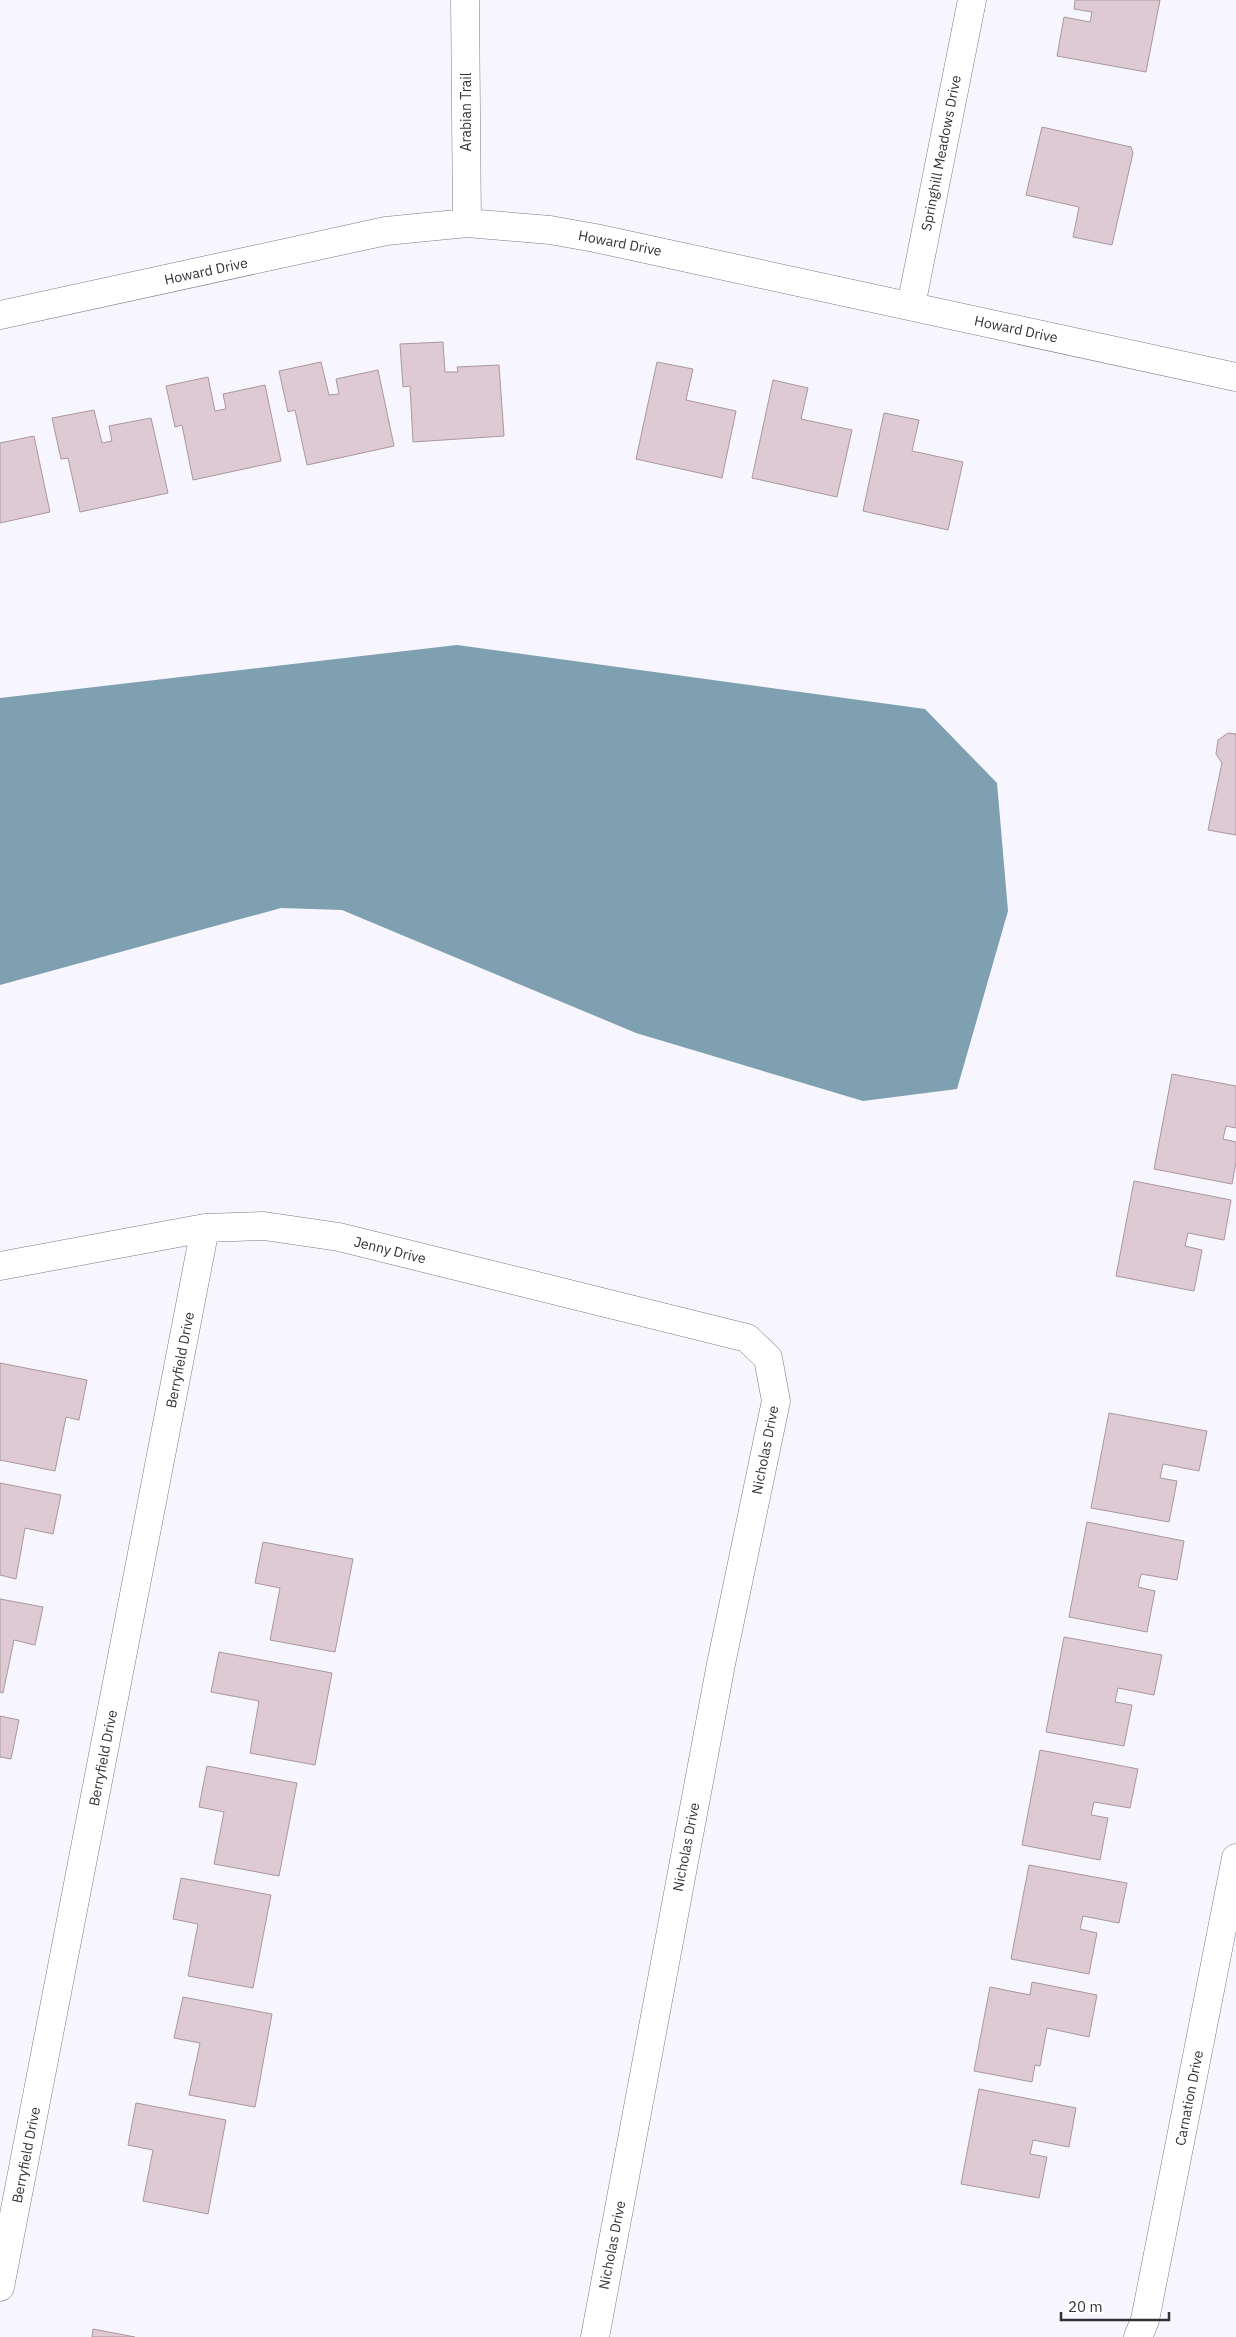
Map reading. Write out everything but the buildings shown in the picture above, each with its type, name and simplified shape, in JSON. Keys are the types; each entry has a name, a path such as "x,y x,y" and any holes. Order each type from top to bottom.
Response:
{"street":[{"name":"Arabian Trail","path":"465,0 467,223"},
{"name":"Springhill Meadows Drive","path":"910,306 972,0"},
{"name":"Howard Drive","path":"0,315 386,232 467,223 550,230 596,238 1236,377"},
{"name":"Jenny Drive","path":"0,1266 205,1228 264,1226 339,1237 747,1338 768,1358"},
{"name":"Berryfield Drive","path":"0,2287 205,1228"},
{"name":"Nicholas Drive","path":"594,2337 721,1664 776,1401 768,1358"},
{"name":"Carnation Drive","path":"1138,2337 1145,2320 1236,1858"}],"water":[{"path":"457,645 925,709 997,783 1008,911 957,1089 863,1101 636,1033 342,910 281,908 0,985 0,698"}]}
